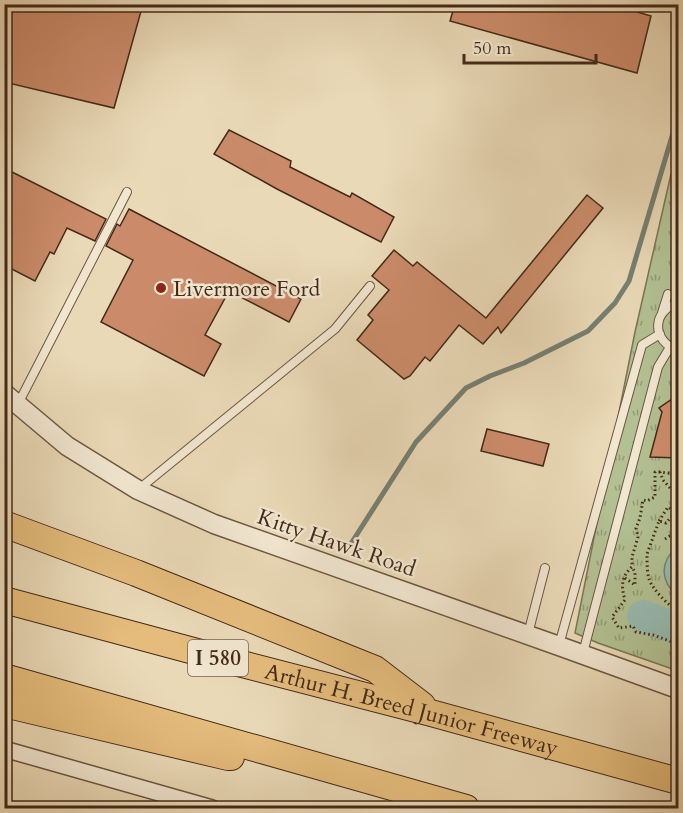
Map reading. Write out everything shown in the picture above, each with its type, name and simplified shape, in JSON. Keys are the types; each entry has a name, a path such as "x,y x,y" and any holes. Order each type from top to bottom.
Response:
{"highway":[{"path":"4,524 136,573 375,669 431,713"},
{"name":"Arthur H. Breed Junior Freeway","path":"4,600 678,781"},
{"path":"4,677 466,808"},
{"path":"4,704 228,757 264,750"}],"street":[{"name":"Kitty Hawk Road","path":"11,398 67,446 138,490 214,524 678,689"},
{"path":"4,749 212,808"}],"lane":[{"path":"11,398 127,192"},
{"path":"138,490 335,329 369,286"},
{"path":"583,655 658,367 674,348 664,342 658,328 668,294"},
{"path":"662,314 672,304 678,303"},
{"path":"559,646 642,345 660,334"},
{"path":"528,635 545,568"}],"path":[{"path":"673,461 678,468"},
{"path":"660,471 663,480 678,497"},
{"path":"625,578 635,585 632,557 638,537 636,528 643,500 656,497 655,472 678,473"},
{"path":"659,521 666,523 677,513 668,507 659,521 647,554 649,579 655,589 678,611"},
{"path":"666,539 678,531"},
{"path":"632,567 622,584 625,600 612,617 619,628 633,626 636,632 678,644"}],"green space":[{"path":"671,174 678,176 678,671 575,633 635,332"}],"water":[{"path":"678,546 678,597 668,585 664,572 667,558"}],"building":[{"path":"4,4 143,4 114,108 4,82"},
{"path":"455,4 610,4 651,16 637,73 450,21"},
{"path":"229,130 291,161 290,167 350,197 352,193 394,217 381,242 214,154"},
{"path":"4,168 106,219 95,241 67,228 54,254 50,252 35,281 4,265"},
{"path":"587,195 603,208 501,333 498,327 483,344 459,325 430,361 425,357 410,376 404,379 357,340 373,320 368,315 389,290 372,276 394,250 413,266 417,262 486,318"},
{"name":"Livermore Ford","path":"129,209 301,299 289,322 229,291 205,335 221,344 204,376 101,322 133,260 106,246 117,224 120,226"},
{"path":"678,395 678,458 650,457 662,412 659,408"},
{"path":"487,429 549,444 543,466 481,451"}],"waterway":[{"path":"345,553 416,442 466,388 524,363 588,331 615,303 629,281 678,116"},
{"path":"643,616 678,629"}],"place":[{"name":"Livermore Ford","path":"161,288"}]}
